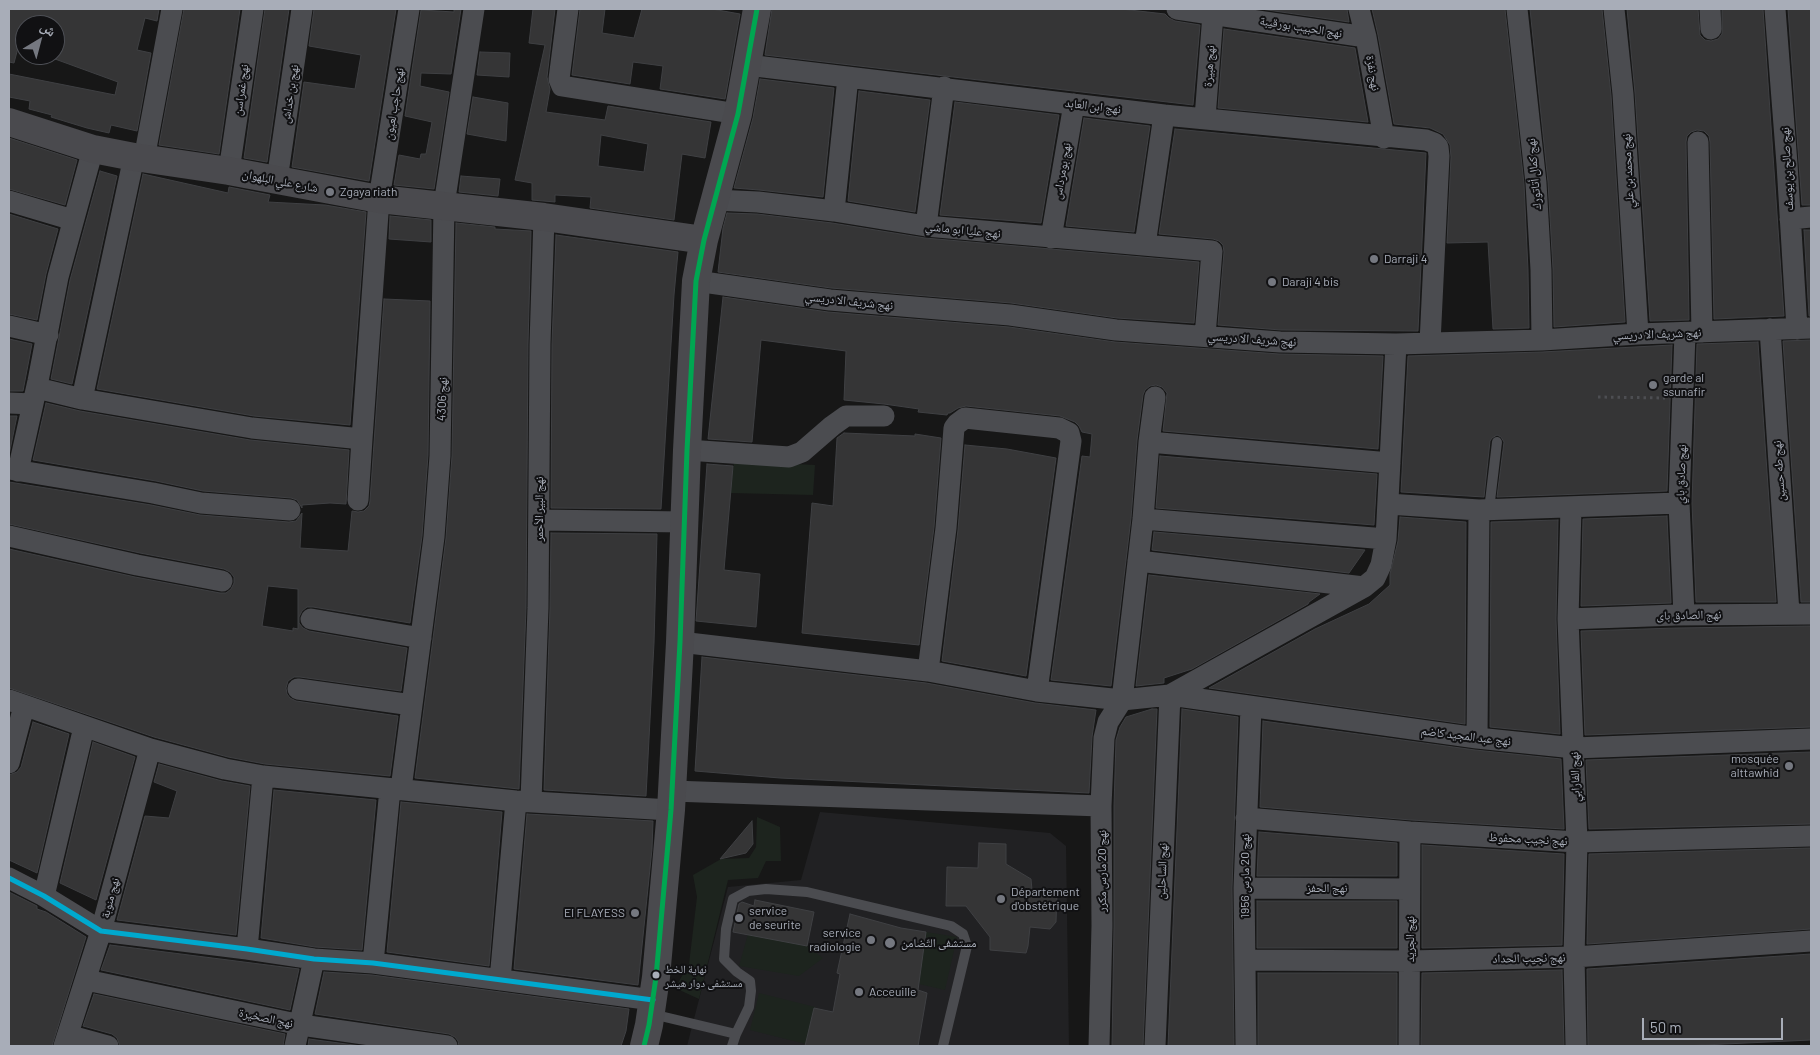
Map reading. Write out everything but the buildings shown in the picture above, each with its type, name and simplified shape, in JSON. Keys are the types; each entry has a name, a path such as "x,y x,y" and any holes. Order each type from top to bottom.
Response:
{"street":[{"path":"82,399 172,9"},
{"name":"نهج غمراسن","path":"229,171 254,9"},
{"name":"نهج بن خداش","path":"277,180 302,9"},
{"name":"نهج حاجب لعيون","path":"358,500 379,199 408,9"},
{"name":"نهج 4306","path":"373,963 396,789 412,705 434,537 440,456 444,205 474,9"},
{"path":"568,9 559,78 562,86 738,114"},
{"path":"644,1046 652,1007 672,800 685,522 686,450 696,281 714,200 738,114 757,9"},
{"name":"نهج الحبيب بورقيبة","path":"1177,9 1366,37"},
{"name":"نهج نفزة","path":"1358,9 1366,37 1384,138"},
{"name":"نهج كمال أتاتورك","path":"1517,9 1536,183 1541,270 1542,340"},
{"name":"نهج محمد بن علي","path":"1614,9 1624,94 1638,334"},
{"name":"نهج صالح بن يوسف","path":"1775,9 1790,220 1804,329"},
{"name":"نهج هبيرة","path":"1205,118 1213,14"},
{"name":"نهج ابن العابد","path":"747,65 944,87 1164,115 1384,138 1426,140 1434,143 1438,147 1439,166 1430,343"},
{"path":"834,211 848,77"},
{"path":"926,226 944,87"},
{"name":"نهج بومرداس","path":"1051,238 1074,104"},
{"path":"1145,246 1164,115"},
{"name":"شارع علي البلهوان","path":"9,122 93,149 139,158 229,171 379,199 544,217 704,240"},
{"name":"نهج صادق باي","path":"1684,615 1679,503 1683,398 1694,332 1698,142"},
{"path":"93,149 58,277 35,396 13,470 153,493 201,504 290,510"},
{"name":"نهج عليا ابو ماشي","path":"714,200 758,202 834,211 926,226 1212,251 1205,336"},
{"path":"9,201 73,220"},
{"name":"نهج البير الأحمر","path":"500,980 524,801 538,608 540,344 544,217"},
{"path":"1790,220 1811,218"},
{"name":"نهج شريف الا دريسي","path":"696,281 830,300 1010,315 1116,330 1280,342 1396,344 1804,329"},
{"path":"9,326 48,335"},
{"name":"نهج طه حسين","path":"1770,329 1789,613"},
{"path":"1170,695 1364,587 1375,578 1386,539 1396,344"},
{"path":"9,403 35,396 82,399 252,428 362,440"},
{"path":"1122,700 1155,397"},
{"path":"686,450 789,457 802,452 846,416 884,416"},
{"path":"928,671 946,528 954,428 965,418 1059,428 1069,433 1071,441 1037,691"},
{"path":"1149,442 1390,463"},
{"path":"1388,504 1484,510 1679,503"},
{"name":"نهج الفارابي","path":"1571,507 1568,619 1577,842 1574,956 1576,1046"},
{"path":"1477,738 1484,510"},
{"path":"1143,519 1386,539"},
{"path":"539,520 685,522"},
{"path":"9,536 138,565 222,581"},
{"path":"1138,561 1364,587"},
{"name":"نهج الصادق باى","path":"1568,619 1684,615 1811,614"},
{"path":"311,619 421,638"},
{"name":"نهج عبد المجيد كاضم","path":"680,642 928,671 1037,691 1122,700 1170,695 1477,738 1574,748 1811,739"},
{"path":"298,690 412,705"},
{"name":"نهج الساحلين","path":"1155,1046 1170,695"},
{"name":"نهج 20 مارس مكرر","path":"1099,1046 1102,917 1101,806 1104,738 1108,722 1122,700"},
{"path":"9,763 16,703 150,749 225,770 264,776 396,789 524,801 672,800 1101,806"},
{"name":"نهج 20 مارس 1956","path":"1246,1046 1244,888 1251,707"},
{"path":"44,896 84,727"},
{"name":"نهج منوبة","path":"66,1041 101,931 150,749"},
{"path":"247,949 264,776"},
{"name":"نهج نجيب محفوظ","path":"1246,818 1410,832 1577,842 1811,836"},
{"name":"نهج الجريد","path":"1408,1046 1410,832"},
{"path":"9,878 44,896 101,931 314,959 373,963 500,980 652,1007"},
{"name":"نهج الحفز","path":"1244,888 1410,889"},
{"name":"نهج نجيب الحداد","path":"1246,960 1410,961 1574,956 1811,942"},
{"path":"295,1046 314,959"},
{"name":"نهج الصخيرة","path":"86,980 301,1025 360,1040 447,1046"},
{"path":"66,1041 108,1046"}],"lane":[{"path":"1484,510 1497,442"},
{"path":"733,1046 736,1034 749,1007 751,986 750,981 737,972 724,959 726,929 734,899 748,891 766,890 807,892 951,926 963,934 967,946 943,1046"},
{"path":"652,1007 736,1034"}],"path":[{"path":"1598,397 1683,398"}],"shaded area":[{"path":"734,461 815,465 813,495 730,493"},
{"name":"مستشفى التّضامن","path":"820,812 1050,833 1066,846 1069,1046 687,1046 728,887 801,880"},
{"path":"757,817 780,827 781,861 766,861 758,878 728,880 699,999 675,988 689,964 697,897 693,875 721,859 749,858 756,847"},
{"path":"926,932 957,937 945,990 919,984"},
{"path":"748,934 807,946 823,958 799,976 739,966"},
{"path":"759,993 815,1007 806,1044 750,1030"}],"transit line":[{"path":"644,1046 656,977 671,810 696,281 704,240 738,114 757,9"},
{"path":"9,878 44,896 101,931 314,959 373,963 653,1000"}],"place":[{"name":"Zgaya riath","path":"330,192"},
{"name":"Darraji 4","path":"1374,259"},
{"name":"Daraji 4 bis","path":"1272,282"},
{"name":"garde al ssunafir","path":"1653,385"},
{"name":"mosquée alttawhid","path":"1789,766"},
{"name":"Département d'obstétrique","path":"1001,899"},
{"name":"El FLAYESS","path":"635,913"},
{"name":"service de seurite","path":"739,918"},
{"name":"service radiologie","path":"871,940"},
{"name":"مستشفى التّضامن","path":"890,943"},
{"name":"نهاية الخط مستشفى دوار هيشر","path":"656,975"},
{"name":"Acceuille","path":"859,992"}]}
